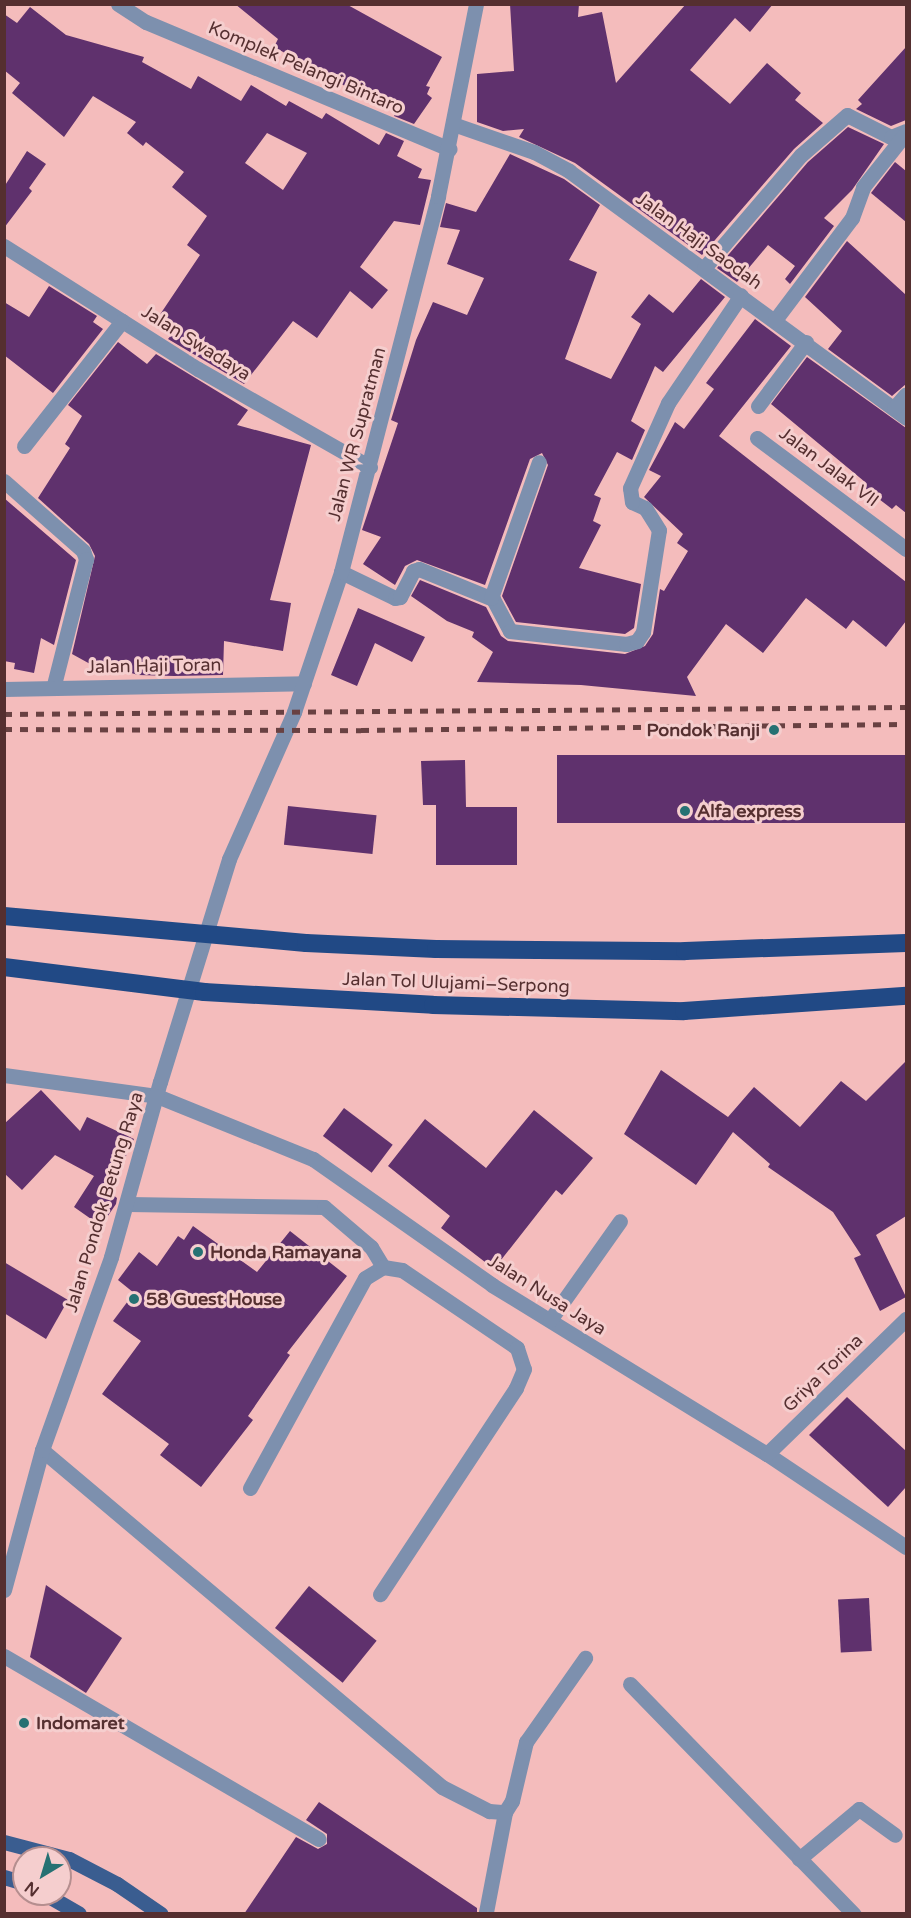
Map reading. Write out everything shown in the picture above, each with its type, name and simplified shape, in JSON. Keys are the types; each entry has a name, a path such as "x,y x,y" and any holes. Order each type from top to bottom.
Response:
{"highway":[{"name":"Jalan Tol Ulujami–Serpong","path":"4,916 306,943 436,949 685,951 906,943"},
{"name":"Jalan Tol Ulujami–Serpong","path":"4,967 204,992 433,1005 684,1011 906,996"}],"main road":[{"path":"4,1842 69,1859 117,1884 161,1914"},
{"path":"65,1906 79,1914"}],"street":[{"name":"Komplek Pelangi Bintaro","path":"118,4 146,21 448,149"},
{"name":"Jalan WR Supratman","path":"229,860 304,683 341,572 370,467 448,149 476,4"},
{"path":"704,268 801,155 847,115 891,137 906,132"},
{"name":"Jalan Haji Saodah","path":"453,124 534,152 569,171 806,342 900,413"},
{"path":"775,320 852,218 863,187 906,132"},
{"name":"Jalan Swadaya","path":"4,246 263,407 370,467"},
{"path":"341,572 394,598 400,597 416,569 491,598 510,631 615,643 637,641 642,632 659,530 645,508 632,502 630,488 668,403 741,295"},
{"path":"24,446 122,321"},
{"path":"758,406 806,342"},
{"path":"900,413 906,394"},
{"name":"Jalan Jalak VII","path":"757,438 906,549"},
{"path":"491,598 539,462"},
{"path":"4,481 83,551 86,559 53,688"},
{"name":"Jalan Haji Toran","path":"4,688 304,683"},
{"name":"Jalan Pondok Betung Raya","path":"4,1590 42,1450 128,1204 158,1089 229,860"},
{"name":"Jalan Nusa Jaya","path":"4,1075 158,1089 313,1159 492,1285 767,1454 906,1547"},
{"path":"128,1204 324,1207 371,1246 383,1267"},
{"path":"550,1320 620,1221"},
{"path":"250,1488 365,1278 383,1267 402,1270 517,1348 524,1369 516,1388 380,1594"},
{"name":"Griya Torina","path":"767,1454 906,1319"},
{"path":"42,1450 442,1787 489,1811 505,1812"},
{"path":"4,1656 319,1839"},
{"path":"486,1912 505,1812 512,1801 526,1742 585,1658"},
{"path":"630,1684 854,1914"},
{"path":"799,1859 859,1809 895,1835"}],"building":[{"path":"235,4 346,4 442,57 426,86 430,87 427,94 432,98 414,124 394,116 398,109 351,77 345,86 274,47 278,39"},
{"path":"510,4 579,4 578,17 602,12 616,83 686,4 773,4 750,32 735,18 690,70 730,104 767,63 801,93 795,100 823,123 794,149 702,255 575,163 519,137 524,129 503,131 477,122 477,74 514,71"},
{"path":"30,7 66,35 144,57 142,62 191,89 198,76 241,101 251,85 286,106 289,101 322,119 326,113 379,145 386,133 404,141 397,156 422,169 418,178 431,180 420,225 394,221 360,267 388,290 372,309 350,291 317,338 293,321 244,384 168,339 177,328 159,316 200,255 187,245 207,216 172,187 184,172 146,142 143,146 127,133 136,122 93,96 64,137 12,93 20,83 4,70 4,14 17,23","holes":["267,133 307,153 283,190 245,163"]},
{"path":"906,47 906,120 891,126 856,109 862,104 858,100"},
{"path":"848,127 884,144 852,190 824,218 834,226 790,284 785,279 795,266 768,245 737,282 717,268 808,162"},
{"path":"27,151 46,164 29,188 32,191 4,228 4,187"},
{"path":"510,154 564,179 600,205 569,260 597,272 565,359 611,379 641,324 631,317 649,294 673,313 701,279 725,297 663,372 655,366 631,421 645,430 632,460 617,452 594,495 601,498 593,521 601,525 579,568 641,584 634,628 625,634 516,622 502,596 548,465 542,453 530,459 485,585 417,560 405,566 395,585 363,564 381,537 362,530 398,423 391,420 416,340 433,302 467,315 484,278 447,264 460,230 440,227 446,203 476,212"},
{"path":"895,162 906,171 906,222 871,193"},
{"path":"847,241 906,295 906,384 892,396 828,349 842,331 805,297"},
{"path":"49,286 97,316 93,322 103,329 53,393 4,355 4,302 29,317"},
{"path":"755,319 791,346 719,436 906,582 906,621 886,647 853,620 846,629 806,598 763,653 726,624 687,677 696,696 581,685 477,682 493,652 472,637 474,632 447,621 411,596 420,580 486,607 501,636 508,641 625,654 645,646 653,634 660,589 664,591 688,551 677,543 683,534 644,497 661,476 649,470 675,422 684,429 714,389 706,383"},
{"path":"118,342 147,364 156,354 248,410 237,425 311,445 270,600 291,603 283,651 224,641 223,675 174,676 138,675 94,662 92,665 72,654 95,556 89,544 38,498 70,448 65,444 82,416 68,405"},
{"path":"807,357 906,428 906,513 896,505 892,509 862,486 865,482 771,404"},
{"path":"4,498 76,560 54,645 41,638 34,673 14,669 15,663 4,661"},
{"path":"358,608 425,637 412,662 375,643 357,686 331,675"},
{"path":"557,755 906,755 906,823 557,823"},
{"path":"465,760 466,807 517,807 517,865 436,865 436,805 423,805 421,761"},
{"path":"288,806 377,815 372,854 284,845"},
{"path":"906,1061 906,1216 876,1235 906,1297 880,1311 854,1258 861,1255 833,1212 768,1167 770,1164 733,1132 696,1185 624,1134 661,1070 728,1117 754,1087 800,1127 841,1081 866,1101"},
{"path":"41,1090 80,1131 87,1117 134,1139 109,1192 117,1198 116,1204 101,1226 74,1207 94,1176 55,1155 22,1190 4,1173 4,1124"},
{"path":"344,1108 393,1145 372,1173 323,1136"},
{"path":"534,1110 593,1158 562,1195 556,1190 494,1269 441,1228 450,1216 388,1166 425,1119 486,1168"},
{"path":"193,1226 257,1272 290,1231 347,1276 287,1353 290,1355 248,1416 253,1420 201,1487 160,1455 169,1444 102,1394 141,1341 113,1321 134,1293 118,1280 139,1252 157,1266 178,1236 184,1240"},
{"path":"4,1262 68,1300 46,1339 4,1313"},
{"path":"847,1397 906,1451 906,1487 888,1507 809,1435"},
{"path":"46,1585 122,1638 86,1693 30,1657"},
{"path":"309,1586 377,1641 343,1683 275,1628"},
{"path":"869,1598 872,1651 841,1653 838,1600"},
{"path":"319,1802 477,1908 477,1914 244,1914 296,1837 318,1849 327,1844 327,1834 306,1820"}],"railway":[{"path":"4,714 906,707"},
{"path":"4,729 361,730 906,724"}],"place":[{"name":"Pondok Ranji","path":"774,730"},
{"name":"Alfa express","path":"685,811"},
{"name":"Honda Ramayana","path":"198,1252"},
{"name":"58 Guest House","path":"134,1299"},
{"name":"Indomaret","path":"24,1723"}]}
